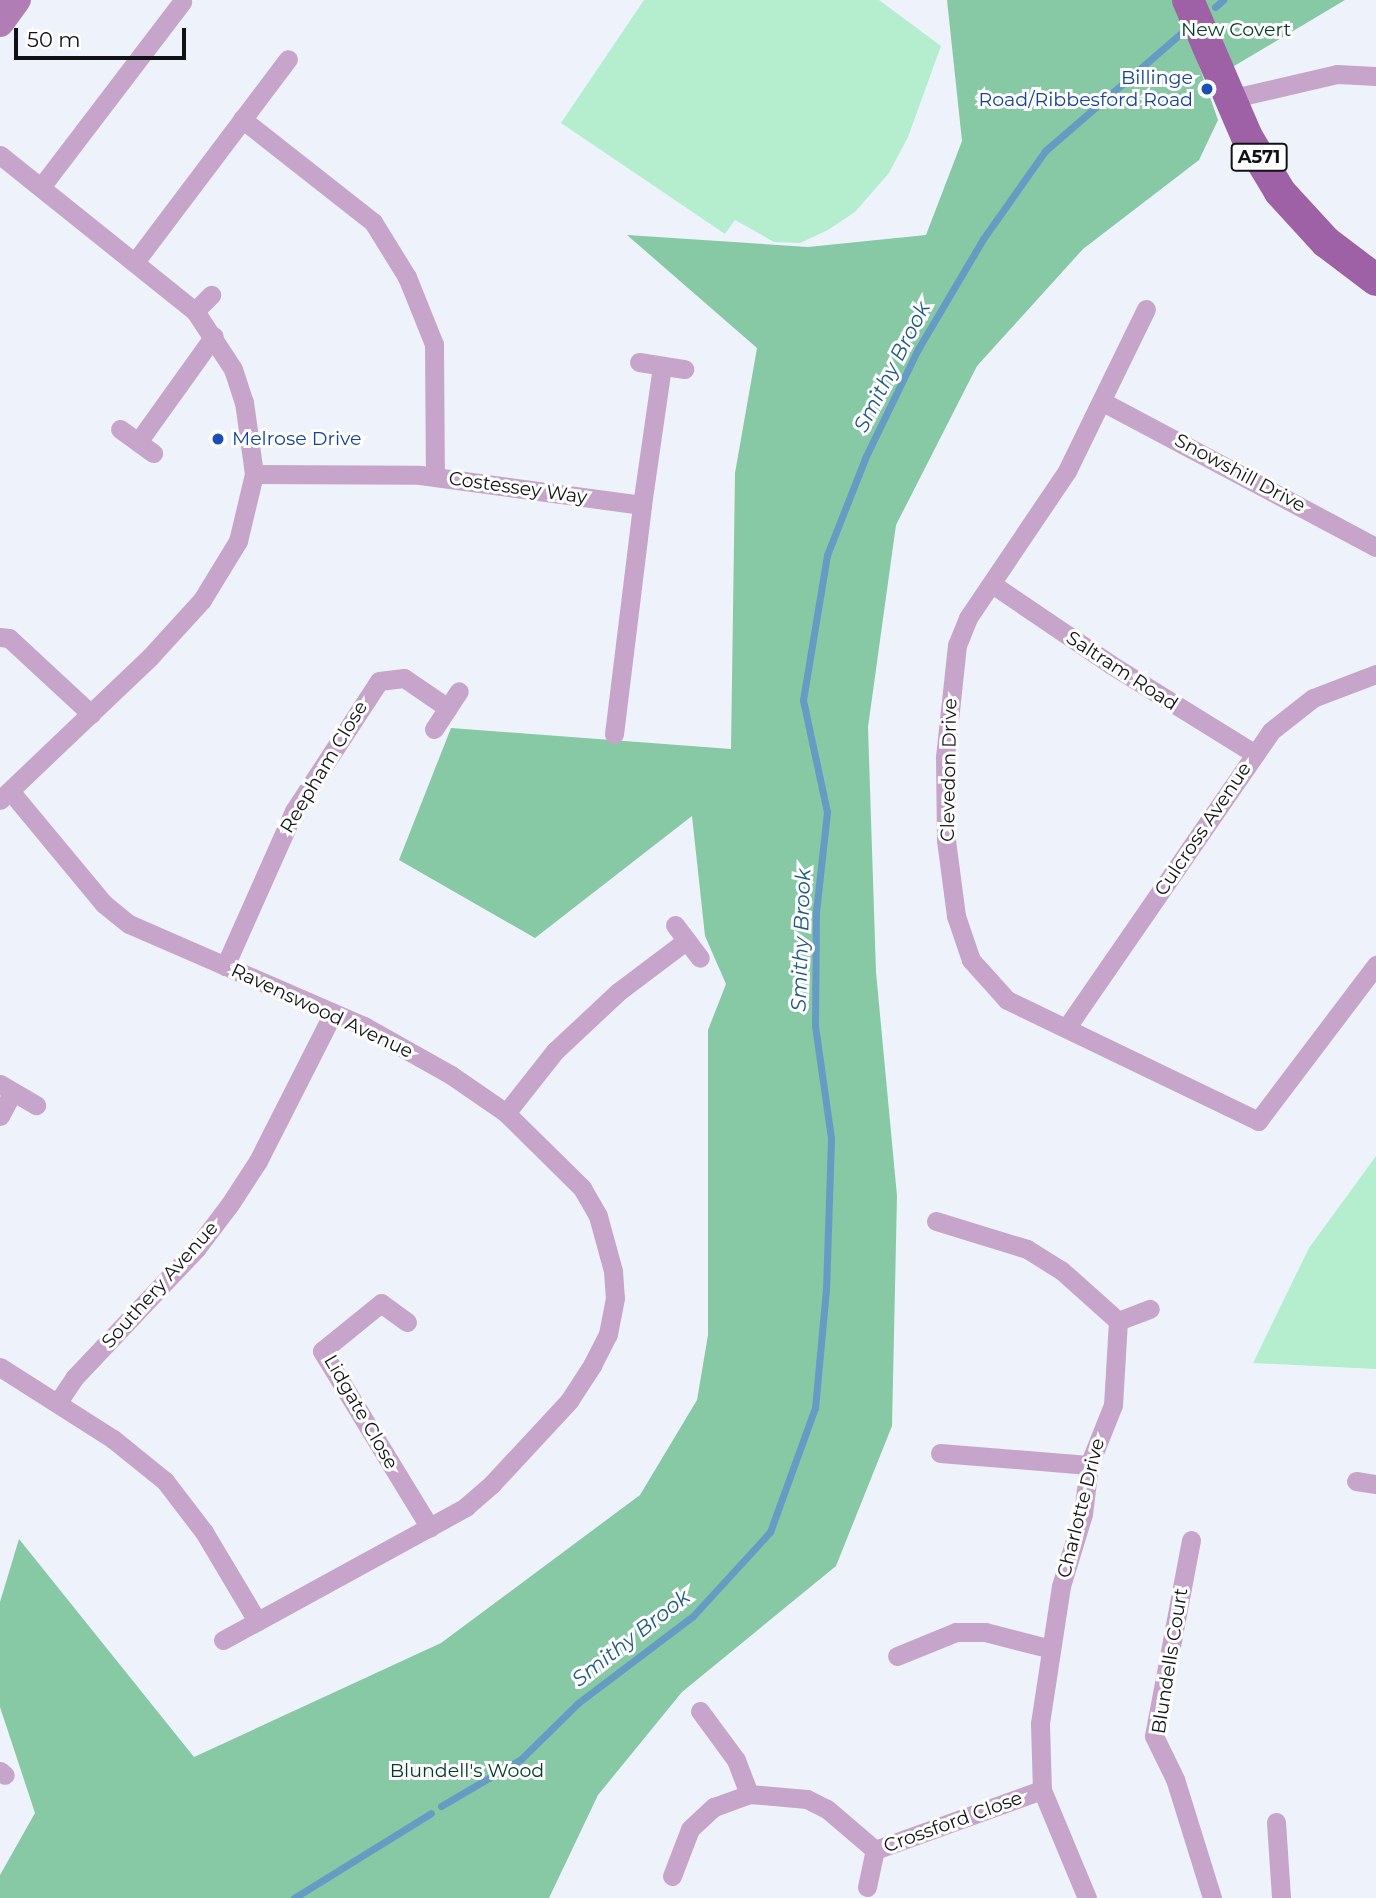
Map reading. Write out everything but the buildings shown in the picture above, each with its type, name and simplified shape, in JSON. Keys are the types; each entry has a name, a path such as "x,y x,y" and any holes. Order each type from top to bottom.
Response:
{"main road":[{"path":"0,23 17,0"},
{"name":"A571","path":"1188,0 1229,99 1280,192 1326,242 1376,280"}],"street":[{"path":"41,187 182,2"},
{"path":"135,262 288,59"},
{"path":"1229,99 1337,74 1376,76"},
{"path":"242,119 373,222 407,277 434,344 435,476"},
{"path":"0,155 195,311 214,336 244,402 254,474 249,508 222,572 166,640 5,796"},
{"path":"195,311 211,295"},
{"name":"Clevedon Drive","path":"1146,309 1103,402 1067,471 968,618 952,671 945,758 946,840 956,916 971,960 987,982 1007,1000 1258,1121 1376,965"},
{"path":"120,429 146,447 214,336"},
{"path":"639,362 684,369"},
{"path":"614,734 662,367"},
{"name":"Snowshill Drive","path":"1103,402 1376,547"},
{"name":"Costessey Way","path":"254,474 435,476 642,505"},
{"name":"Saltram Road","path":"992,584 1110,664 1255,754"},
{"path":"0,637 9,638 91,714"},
{"name":"Culcross Avenue","path":"1067,1027 1271,732 1313,698 1376,674"},
{"name":"Reepham Close","path":"225,967 294,811 379,681 404,678 448,708"},
{"path":"434,729 460,691"},
{"name":"Ravenswood Avenue","path":"5,796 116,915 225,967 393,1041 506,1112 563,1164 598,1216 613,1272 615,1298 608,1334 569,1401 518,1460 466,1507 223,1640"},
{"path":"506,1112 555,1051 681,932 700,958"},
{"name":"Southery Avenue","path":"58,1402 74,1378 190,1256 230,1204 258,1161 333,1013"},
{"path":"0,1116 7,1088 36,1105"},
{"path":"936,1220 1027,1249 1061,1270 1118,1321 1150,1309"},
{"name":"Lidgate Close","path":"407,1322 381,1303 322,1351 430,1528"},
{"name":"Charlotte Drive","path":"1087,1898 1042,1790 1040,1724 1061,1587 1083,1514 1089,1465 1113,1405 1118,1321"},
{"path":"0,1367 58,1402 141,1459 165,1481 205,1532 257,1621"},
{"path":"940,1453 1089,1465"},
{"path":"1356,1481 1376,1484"},
{"name":"Blundells Court","path":"1191,1540 1154,1736 1175,1779 1212,1898"},
{"path":"897,1656 956,1632 985,1632 1051,1649"},
{"path":"700,1711 736,1760 749,1794"},
{"name":"Crossford Close","path":"672,1876 690,1829 713,1807 749,1794 807,1799 827,1809 875,1850 1042,1790"},
{"path":"1276,1822 1281,1898"},
{"path":"867,1887 875,1850"}],"green space":[{"path":"644,0 879,0 941,46 908,137 889,173 855,212 828,230 800,243 774,242 735,220 725,234 561,123"},
{"name":"Blundell's Wood","path":"947,0 1176,0 1218,120 1199,160 1083,249 977,366 896,525 868,727 876,972 897,1196 892,1426 836,1566 682,1692 598,1795 549,1898 0,1898 0,1875 35,1813 0,1707 0,1602 19,1539 194,1757 441,1643 640,1495 697,1400 708,1335 708,1030 726,984 705,936 692,816 535,938 399,860 451,728 731,749 735,473 757,348 627,235 808,247 926,235 962,141"},
{"name":"New Covert","path":"1189,0 1345,0 1224,72"},
{"path":"1376,1156 1376,1369 1253,1363 1309,1248"}],"waterway":[{"name":"Smithy Brook","path":"1215,7 1223,0"},
{"name":"Smithy Brook","path":"441,1806 521,1759 578,1703 693,1616 770,1532 815,1408 826,1290 831,1138 815,1025 816,912 827,812 803,700 827,555 866,456 918,349 983,239 1045,151 1181,33"},
{"name":"Smithy Brook","path":"294,1898 431,1813"}],"place":[{"name":"Billinge Road/Ribbesford Road","path":"1207,89"},
{"name":"Melrose Drive","path":"218,439"}]}
